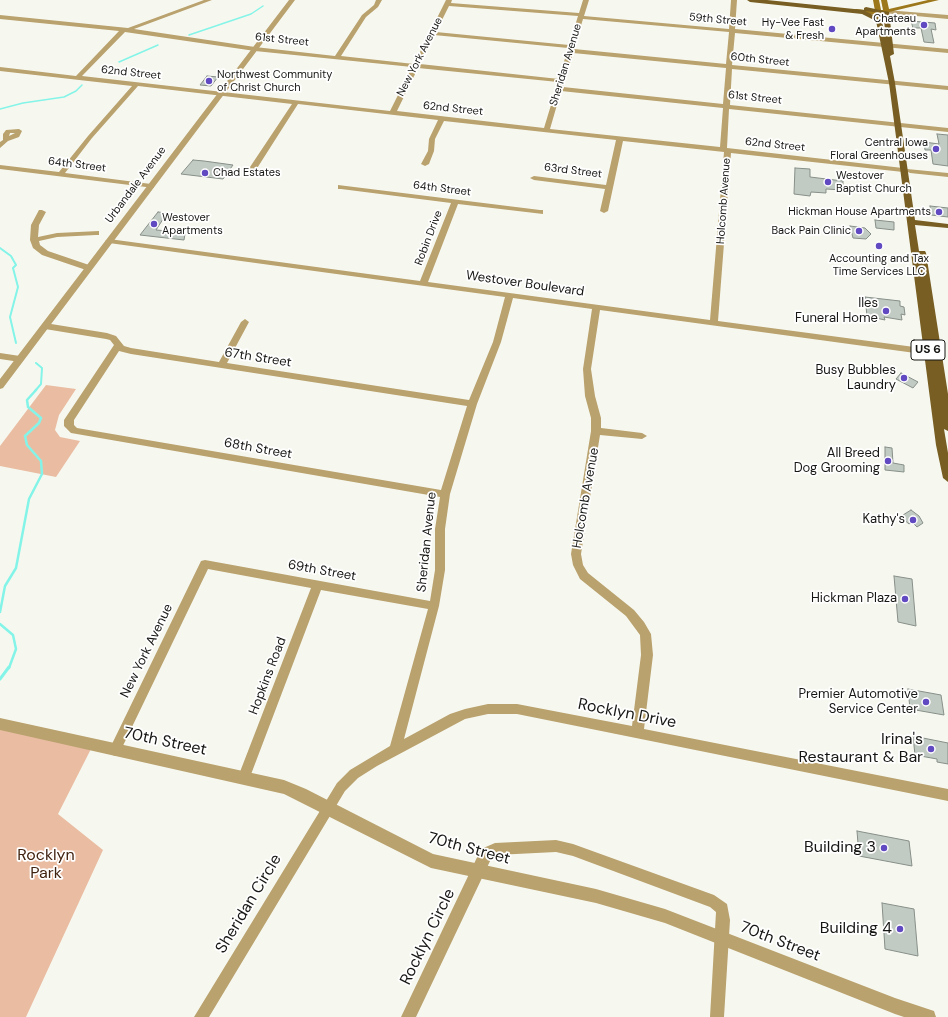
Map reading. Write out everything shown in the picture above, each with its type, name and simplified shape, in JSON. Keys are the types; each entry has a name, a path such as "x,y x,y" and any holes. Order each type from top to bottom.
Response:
{"main road":[{"path":"750,0 856,11 872,15 936,0"},
{"path":"762,0 878,14"},
{"path":"876,0 878,14"},
{"path":"884,0 886,12"},
{"name":"US 6","path":"886,12 891,46 892,83"},
{"name":"US 6","path":"878,14 883,45 892,83 933,353 948,427"},
{"path":"914,222 948,226"},
{"name":"US 6","path":"933,353 941,445 948,478"}],"street":[{"path":"77,78 126,30 209,0"},
{"name":"Urbandale Avenue","path":"0,386 292,0"},
{"path":"338,57 364,16 376,6 380,0"},
{"name":"Sheridan Avenue","path":"546,130 560,89 586,0"},
{"name":"Holcomb Avenue","path":"714,323 725,151 726,106 734,0"},
{"name":"59th Street","path":"448,2 948,51"},
{"name":"New York Avenue","path":"392,114 448,2"},
{"path":"886,12 948,17"},
{"name":"61st Street","path":"0,17 126,30 255,48 562,81"},
{"name":"60th Street","path":"432,33 729,67 948,88"},
{"name":"62nd Street","path":"0,70 948,175"},
{"path":"61,174 136,85"},
{"name":"61st Street","path":"560,89 948,130"},
{"path":"250,173 296,103"},
{"path":"425,164 432,151 432,139 442,119"},
{"path":"604,211 620,139"},
{"path":"0,146 6,140"},
{"name":"64th Street","path":"0,167 151,186"},
{"name":"63rd Street","path":"534,178 609,187"},
{"name":"64th Street","path":"341,187 540,212"},
{"name":"Robin Drive","path":"423,283 455,202"},
{"path":"42,212 35,225 34,240 36,246 45,253 89,268"},
{"path":"34,240 65,234 96,234"},
{"name":"Westover Boulevard","path":"109,241 510,294 933,353"},
{"name":"Sheridan Avenue","path":"395,750 434,606 440,570 440,529 445,494 472,404 497,342 510,294"},
{"name":"Holcomb Avenue","path":"596,307 587,369 590,396 596,418 596,431 576,554 578,565 584,576 630,613 640,624 645,634 647,655 637,734"},
{"path":"222,365 245,322"},
{"name":"67th Street","path":"45,326 107,336 113,338 118,346 131,351 472,404"},
{"name":"68th Street","path":"118,346 69,420 69,426 74,431 445,494"},
{"path":"0,356 20,359"},
{"path":"596,431 642,436"},
{"name":"New York Avenue","path":"115,750 205,564"},
{"name":"69th Street","path":"205,564 434,606"},
{"name":"Hopkins Road","path":"244,777 318,585"},
{"name":"Rocklyn Drive","path":"327,808 341,787 354,774 454,718 488,709 517,709 948,795"},
{"name":"70th Street","path":"0,724 284,787 431,861 596,896 665,916 895,1006 928,1017"},
{"name":"Sheridan Circle","path":"201,1017 327,808"},
{"name":"Rocklyn Circle","path":"408,1017 486,854 495,849 545,846 569,849 714,902 722,908 723,920 721,938"},
{"path":"717,1017 721,938"}],"green space":[{"path":"46,385 76,389 59,415 55,430 60,437 80,441 56,477 0,466 0,446"},
{"name":"Rocklyn Park","path":"0,724 93,745 58,814 103,850 26,1017 0,1017"}],"building":[{"path":"911,21 935,23 936,30 931,29 934,43 924,42 921,28 913,28"},
{"name":"Northwest Community of Christ Church","path":"207,76 218,77 211,86 200,85"},
{"name":"Central Iowa Floral Greenhouses","path":"937,134 948,135 948,166 933,164 931,150 925,150 924,142 939,144"},
{"path":"193,160 233,165 223,179 181,174"},
{"name":"Westover Baptist Church","path":"795,168 810,169 810,177 843,181 843,190 826,189 826,193 811,192 810,196 794,194"},
{"name":"Hickman House Apartments","path":"930,206 948,208 948,217 931,215"},
{"name":"Westover Apartments","path":"158,212 167,213 156,230 182,232 181,233 185,234 184,240 140,235"},
{"path":"875,220 894,222 894,230 876,228"},
{"name":"Back Pain Clinic","path":"850,226 865,228 871,234 866,239 853,238"},
{"name":"Iles Funeral Home","path":"865,297 900,301 900,306 904,307 905,315 901,314 902,320 884,317 885,320 867,316"},
{"name":"Busy Bubbles Laundry","path":"901,373 918,382 913,388 896,379"},
{"name":"All Breed Dog Grooming","path":"885,447 892,448 893,463 904,465 904,472 885,470"},
{"name":"Kathy's","path":"911,510 919,516 923,523 917,527 912,522 909,524 902,518 904,516 903,515"},
{"name":"Hickman Plaza","path":"894,576 912,579 916,626 898,622"},
{"name":"Premier Automotive Service Center","path":"908,689 941,695 944,715 910,709"},
{"name":"Irina's Restaurant & Bar","path":"913,736 948,743 948,764 937,762 937,759 915,755"},
{"name":"Building 3","path":"857,831 909,841 912,866 859,856"},
{"name":"Building 4","path":"882,903 914,909 918,956 885,949"}],"waterway":[{"path":"189,35 251,14 263,6"},
{"path":"119,62 158,45"},
{"path":"0,109 23,103 64,97 76,91 82,85"},
{"path":"0,248 11,256 16,265 13,268 18,287 10,317 16,343"},
{"path":"35,391 41,384 42,368 36,363"},
{"path":"0,612 5,586 16,568 29,499 42,474 41,461 27,445 25,436 39,423 41,418 28,407 27,400 36,390"},
{"path":"0,624 13,635 16,649 9,668"},
{"path":"0,679 9,667"}],"place":[{"name":"Chateau Apartments","path":"924,25"},
{"name":"Hy-Vee Fast & Fresh","path":"832,29"},
{"name":"Northwest Community of Christ Church","path":"209,81"},
{"name":"Central Iowa Floral Greenhouses","path":"936,149"},
{"name":"Chad Estates","path":"205,173"},
{"name":"Westover Baptist Church","path":"828,182"},
{"name":"Hickman House Apartments","path":"939,212"},
{"name":"Westover Apartments","path":"154,224"},
{"name":"Back Pain Clinic","path":"859,231"},
{"name":"Accounting and Tax Time Services LLC","path":"879,246"},
{"name":"Iles Funeral Home","path":"886,311"},
{"name":"Busy Bubbles Laundry","path":"904,378"},
{"name":"All Breed Dog Grooming","path":"888,461"},
{"name":"Kathy's","path":"913,520"},
{"name":"Hickman Plaza","path":"905,599"},
{"name":"Premier Automotive Service Center","path":"926,702"},
{"name":"Irina's Restaurant & Bar","path":"931,749"},
{"name":"Building 3","path":"884,848"},
{"name":"Building 4","path":"900,929"}]}
